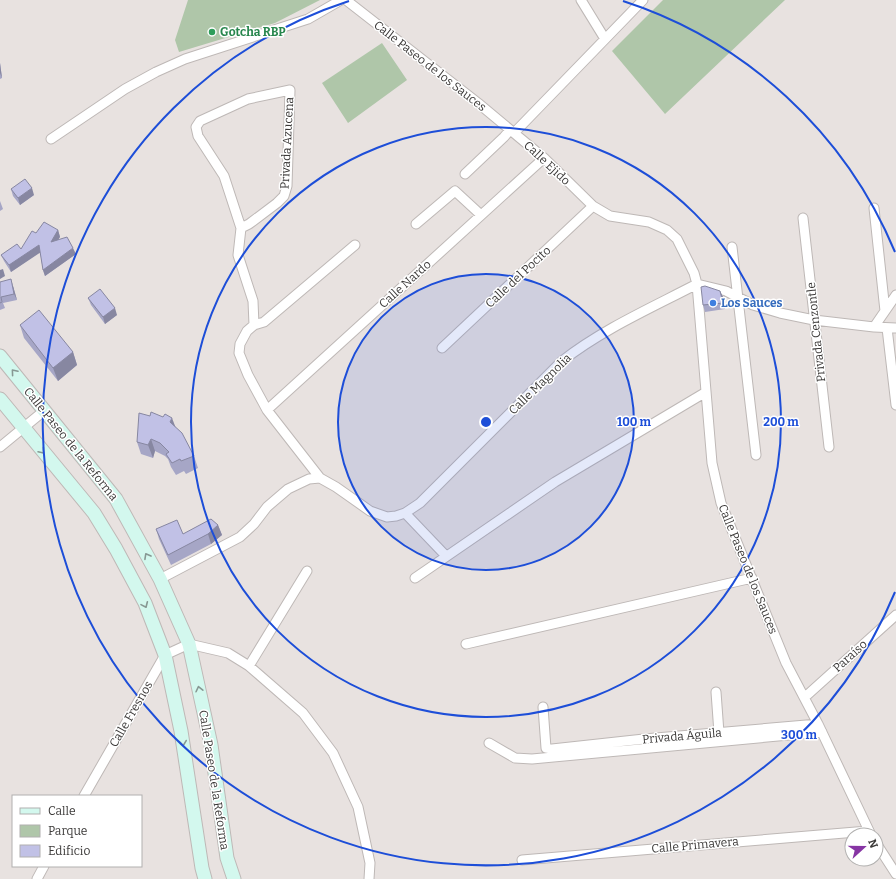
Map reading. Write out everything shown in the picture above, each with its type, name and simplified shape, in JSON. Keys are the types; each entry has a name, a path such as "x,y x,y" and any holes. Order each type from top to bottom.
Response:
{"main road":[{"name":"Calle Paseo de la Reforma","path":"0,356 116,499 160,579 189,644 211,745 227,858 234,879"},
{"name":"Calle Paseo de la Reforma","path":"0,399 94,513 116,549 145,603 165,655 181,731 202,868 205,879"}],"street":[{"path":"51,139 124,89 156,72 185,59 308,18 341,0"},
{"name":"Calle Paseo de los Sauces","path":"346,0 512,131"},
{"path":"581,0 605,39"},
{"name":"Calle Ejido","path":"643,0 512,131 544,158 593,206 610,216 648,222 667,230 677,239 694,273 697,284"},
{"name":"Privada Azucena","path":"290,90 287,186 284,196 255,220 241,228 224,176 198,136 196,127 200,121 248,99 290,90"},
{"path":"465,174 512,131"},
{"name":"Calle Nardo","path":"267,410 544,158"},
{"path":"416,224 455,191 481,215"},
{"name":"Calle del Pocito","path":"442,348 593,206"},
{"path":"874,208 885,310"},
{"name":"Privada Cenzontle","path":"803,218 829,446"},
{"path":"241,228 238,255 253,301 254,325"},
{"path":"320,478 267,410 248,375 239,353 240,344 247,331 254,325 264,322 355,245"},
{"path":"732,247 756,455"},
{"path":"697,284 726,291 760,307 780,313 814,320 892,328 896,405"},
{"name":"Calle Paseo de los Sauces","path":"697,284 712,463 721,503 786,663 805,697 866,827"},
{"name":"Calle Magnolia","path":"320,478 336,487 370,511 387,517 405,513 420,503 562,361 576,350 697,284"},
{"path":"874,327 896,295"},
{"path":"415,578 555,482 706,392"},
{"path":"0,447 45,410"},
{"path":"160,579 240,537 254,524 267,507 288,489 309,479 320,478"},
{"path":"405,513 446,556"},
{"path":"249,666 307,571"},
{"path":"466,644 752,578"},
{"name":"Paraíso","path":"805,697 896,615"},
{"path":"165,655 189,644 228,653 249,666 303,713 333,753 358,807 370,863 369,879"},
{"name":"Calle Fresnos","path":"85,795 165,655"},
{"path":"716,692 719,733"},
{"name":"Privada Águila","path":"542,707 546,748 552,750 818,724"},
{"path":"488,743 515,758 532,759 822,732"},
{"name":"Calle Primavera","path":"522,860 844,835"},
{"path":"884,855 896,874"},
{"path":"37,879 43,867"}],"green space":[{"name":"Gotcha RBP","path":"188,0 320,0 275,23 179,52 175,40"},
{"path":"663,0 785,0 665,114 612,51"},
{"path":"382,43 407,80 348,123 322,83"}],"building":[{"path":"25,179 32,188 18,198 11,189"},
{"path":"44,222 58,230 51,242 67,237 73,248 43,270 39,245 9,265 1,255 17,244 21,249 32,231 36,233"},
{"path":"11,279 14,294 1,297 2,302 0,303 0,282"},
{"path":"705,286 720,291 723,303 703,305 701,287"},
{"path":"100,289 115,308 103,317 88,298"},
{"path":"39,310 73,352 53,368 20,325"},
{"path":"151,412 163,417 165,414 172,418 170,422 182,433 194,456 181,461 180,459 172,463 166,454 169,452 160,443 151,439 148,445 137,442 139,413 150,416"},
{"path":"211,519 218,525 208,534 168,555 156,529 177,520 183,534"}],"place":[{"name":"Gotcha RBP","path":"212,32"},
{"name":"Los Sauces","path":"713,303"}]}
